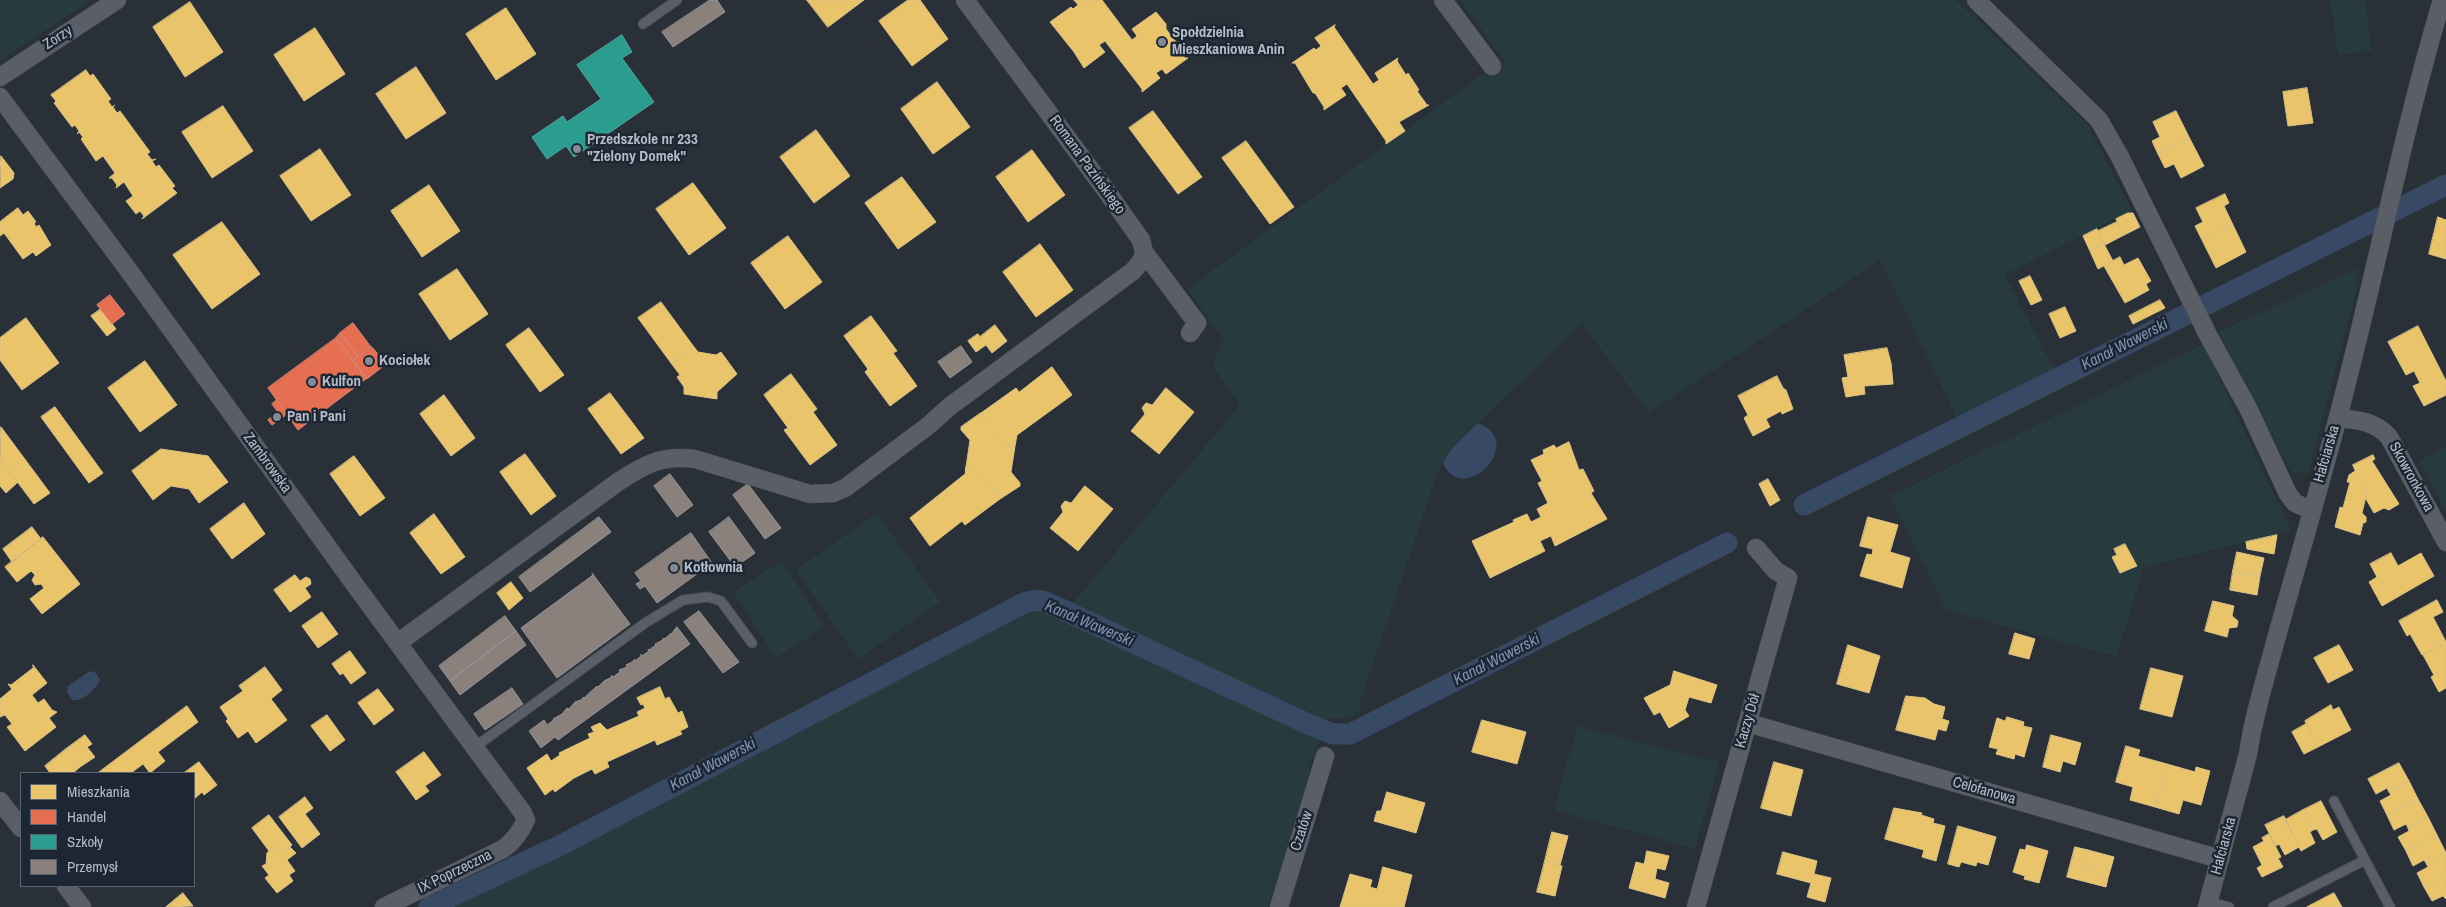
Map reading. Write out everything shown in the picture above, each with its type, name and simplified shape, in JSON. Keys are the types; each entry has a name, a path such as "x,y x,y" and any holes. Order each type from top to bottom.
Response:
{"street":[{"name":"Zorzy","path":"0,77 117,0"},
{"name":"Romana Pazińskiego","path":"965,0 1141,240 1144,252 1197,323 1190,332"},
{"path":"1443,0 1492,66"},
{"path":"1976,0 2099,120 2129,175 2190,301 2249,410 2288,494 2295,503 2311,510"},
{"name":"Hafciarska","path":"2208,904 2311,510 2338,418 2385,229 2418,79 2442,0"},
{"name":"Zambrowska","path":"0,97 523,813 526,820 522,830"},
{"path":"399,642 618,482 657,460 677,456 695,459 810,494 833,493 845,488 929,425 949,407 1133,271 1142,260 1144,252"},
{"name":"Skowronkowa","path":"2338,418 2364,421 2384,430 2397,449 2446,542"},
{"name":"Kaczy Dół","path":"1696,907 1788,578 1776,571 1756,548"},
{"name":"Celofanowa","path":"1748,723 2220,859"},
{"name":"Czatów","path":"1279,907 1325,756"},
{"path":"0,801 20,827"},
{"name":"IX Poprzeczna","path":"384,907 503,849 513,842 522,830"},
{"path":"67,887 82,907"}],"lane":[{"path":"643,24 677,0"},
{"path":"475,747 645,623 683,600 708,597 721,601 752,643"},
{"path":"2334,801 2390,907"},
{"path":"2274,907 2365,860"},
{"path":"2208,904 2228,907"}],"green space":[{"path":"0,0 91,0 0,61"},
{"path":"1460,0 1956,0 2087,124 2132,210 2005,275 2055,371 1957,418 1880,260 1649,413 1582,324 1452,448 1438,471 1359,705 1363,710 1348,718 1324,719 1323,735 1309,766 1310,787 1268,907 455,907 599,835 987,628 979,616 1015,598 1025,595 1045,594 1074,602 1240,405 1212,365 1224,340 1187,289 1484,73 1505,62"},
{"path":"2330,0 2365,0 2372,50 2338,55"},
{"path":"2356,269 2356,292 2308,473 2292,473 2218,332"},
{"path":"2203,344 2291,530 2143,568 2117,657 1946,610 1890,496"},
{"path":"2446,446 2446,512 2420,461"},
{"path":"877,513 940,602 858,659 796,570"},
{"path":"782,561 825,627 776,658 733,592"},
{"path":"1577,726 1719,762 1695,849 1554,810"}],"water":[{"path":"1478,423 1492,432 1496,444 1494,456 1487,467 1476,475 1464,478 1452,475 1443,463 1452,448"},
{"path":"90,671 96,673 100,680 98,684 84,697 72,700 67,692 68,686"}],"building: Mieszkania":[{"path":"807,0 864,0 828,27"},
{"path":"908,0 920,0 948,39 912,66 879,21"},
{"path":"1074,0 1102,0 1132,40 1137,36 1132,29 1156,12 1166,24 1166,29 1177,43 1175,44 1185,58 1188,58 1166,74 1162,69 1156,73 1160,78 1142,92 1142,89 1105,41 1099,45 1105,52 1084,68 1050,22 1071,7 1073,9 1078,5"},
{"path":"190,2 223,52 185,77 153,27"},
{"path":"506,8 536,54 496,80 466,34"},
{"path":"1335,25 1334,27 1373,84 1379,80 1375,73 1398,58 1397,61 1406,75 1408,73 1419,90 1417,91 1427,105 1429,105 1399,122 1405,131 1386,144 1386,141 1347,84 1341,88 1346,95 1324,110 1324,107 1295,63 1292,63 1314,48 1316,50 1321,46 1315,38"},
{"path":"315,28 345,74 304,101 274,55"},
{"path":"416,67 446,113 406,139 376,94"},
{"path":"86,70 90,76 93,74 111,99 108,101 112,107 115,105 113,107 117,113 120,111 150,152 147,154 152,160 156,159 152,161 156,167 159,165 175,186 172,188 177,193 142,219 144,216 140,211 136,214 126,201 133,196 124,182 116,188 117,185 112,178 109,178 115,173 103,156 96,161 81,139 83,137 79,132 77,134 79,131 75,125 72,127 54,103 56,101 51,95"},
{"path":"937,82 970,127 933,154 901,109"},
{"path":"2307,88 2313,123 2288,126 2283,92"},
{"path":"223,106 253,151 212,178 182,132"},
{"path":"1153,111 1202,177 1178,194 1129,128"},
{"path":"2176,111 2190,139 2158,154 2152,141 2160,137 2153,122"},
{"path":"816,130 850,176 814,203 780,157"},
{"path":"2190,139 2204,166 2181,178 2174,164 2165,168 2158,154"},
{"path":"1246,141 1294,207 1270,224 1222,158"},
{"path":"320,149 351,195 311,221 280,176"},
{"path":"1032,150 1065,195 1028,222 996,177"},
{"path":"1,156 14,173 13,179 0,188"},
{"path":"902,177 936,222 898,249 865,203"},
{"path":"693,183 726,228 689,255 656,209"},
{"path":"429,185 460,231 422,257 391,211"},
{"path":"2225,194 2229,203 2224,206 2233,225 2202,240 2195,226 2203,222 2196,208"},
{"path":"18,208 23,215 28,211 36,222 34,223 36,227 39,225 51,245 36,256 33,252 23,259 4,233 0,236 0,222"},
{"path":"2128,213 2133,213 2140,227 2124,235 2116,219"},
{"path":"2438,217 2446,220 2446,259 2429,254"},
{"path":"222,222 260,274 212,309 173,255"},
{"path":"2117,222 2124,235 2105,245 2098,231"},
{"path":"2233,225 2246,252 2216,268 2202,240"},
{"path":"2097,229 2104,244 2090,251 2083,236"},
{"path":"788,236 822,282 785,309 751,263"},
{"path":"1040,244 1073,290 1036,317 1003,272"},
{"path":"2104,244 2113,261 2098,269 2090,251"},
{"path":"2120,257 2124,265 2138,258 2151,281 2146,284 2149,290 2125,303 2104,266"},
{"path":"457,269 488,314 450,340 419,294"},
{"path":"2030,276 2042,300 2031,305 2019,281"},
{"path":"2160,300 2165,308 2133,324 2129,316"},
{"path":"661,302 694,347 671,363 638,318"},
{"path":"2065,307 2076,331 2060,338 2049,314"},
{"path":"101,309 116,329 107,336 91,316"},
{"path":"871,316 897,351 893,353 917,386 890,406 865,372 868,369 844,336"},
{"path":"26,318 59,363 22,390 0,360 0,338"},
{"path":"995,325 1007,341 992,353 980,337"},
{"path":"2418,326 2446,381 2446,395 2424,406 2413,386 2420,383 2414,371 2406,375 2388,342"},
{"path":"529,328 564,375 540,392 506,345"},
{"path":"978,334 986,345 976,352 968,341"},
{"path":"694,347 698,352 716,355 721,352 737,374 717,392 717,399 684,394 684,387 677,377 680,375 671,363"},
{"path":"1887,348 1893,384 1864,386 1865,394 1846,397 1842,378 1848,377 1844,355"},
{"path":"145,361 177,405 140,432 108,388"},
{"path":"1052,367 1072,395 1017,435 1015,446 1005,444 981,413 1016,388 1019,392"},
{"path":"791,374 817,409 813,412 837,445 810,465 784,430 788,428 764,395"},
{"path":"1777,376 1786,390 1793,409 1782,414 1781,411 1766,419 1770,427 1753,436 1744,418 1748,415 1738,396"},
{"path":"1166,388 1194,412 1159,454 1131,431 1145,414 1142,408 1146,403 1152,405"},
{"path":"610,393 644,438 621,454 588,409"},
{"path":"444,395 475,438 451,456 420,414"},
{"path":"55,407 103,473 89,483 41,417"},
{"path":"981,413 1005,444 1015,446 1011,472 1020,483 1020,486 1000,499 977,469 966,467 970,440 961,430 961,427"},
{"path":"1,427 50,493 34,504 0,459"},
{"path":"1569,442 1579,470 1583,469 1594,491 1591,493 1607,519 1555,546 1551,536 1540,541 1545,551 1490,578 1472,541 1527,514 1531,522 1541,517 1537,509 1548,503 1538,483 1542,481 1531,460 1544,454 1543,450 1554,445 1556,448"},
{"path":"161,449 208,456 228,482 199,503 189,489 171,486 153,500 132,471"},
{"path":"525,454 556,496 531,515 500,472"},
{"path":"2373,455 2375,459 2372,461 2399,504 2389,510 2384,508 2374,513 2366,499 2367,492 2353,465"},
{"path":"354,456 385,498 360,516 330,474"},
{"path":"0,459 18,482 6,493 0,486"},
{"path":"2353,465 2367,492 2362,513 2366,517 2366,522 2363,523 2360,535 2335,527 2340,507 2343,508 2350,482 2347,482 2349,475 2355,471"},
{"path":"966,467 977,469 1000,499 965,525 962,521 930,546 910,518 965,474"},
{"path":"1768,479 1780,500 1770,506 1759,484"},
{"path":"1085,486 1113,509 1078,551 1050,528 1063,512 1061,506 1065,501 1071,503"},
{"path":"244,503 265,534 232,559 210,529"},
{"path":"434,514 465,557 441,574 410,533"},
{"path":"1868,517 1898,525 1890,552 1910,558 1902,588 1860,576 1867,554 1872,555 1873,549 1860,546"},
{"path":"32,527 41,539 12,562 3,549"},
{"path":"2277,535 2274,554 2247,549 2246,542"},
{"path":"43,537 80,584 42,614 30,599 44,588 41,584 35,585 32,580 35,575 31,571 17,582 5,567"},
{"path":"2125,544 2137,566 2120,573 2112,557 2117,555 2114,549"},
{"path":"2237,552 2264,558 2260,576 2233,571"},
{"path":"2391,553 2398,566 2421,553 2434,576 2382,606 2369,582 2377,577 2370,564"},
{"path":"2233,571 2260,576 2257,595 2230,590"},
{"path":"295,575 300,581 306,577 310,579 311,584 305,588 311,597 290,612 274,590"},
{"path":"511,582 523,598 509,610 497,593"},
{"path":"2437,600 2443,612 2433,617 2446,642 2422,655 2410,634 2407,636 2399,621"},
{"path":"2213,601 2234,606 2232,616 2238,621 2237,627 2229,628 2227,637 2205,631"},
{"path":"322,612 338,634 318,648 302,626"},
{"path":"2015,633 2035,639 2029,659 2009,654"},
{"path":"2446,642 2446,688 2439,692 2431,677 2434,675 2423,655"},
{"path":"1848,645 1880,656 1869,693 1837,684"},
{"path":"2339,645 2353,670 2328,683 2314,658"},
{"path":"350,651 366,673 351,684 343,673 340,675 332,664"},
{"path":"33,665 47,683 32,695 38,703 44,699 52,710 57,712 49,718 56,727 25,751 7,727 12,724 5,715 0,717 0,699 12,689 8,684 11,685 33,668"},
{"path":"265,667 282,690 271,699 287,720 256,743 248,731 238,738 226,721 228,719 220,707 243,691 239,686"},
{"path":"2151,668 2183,676 2172,717 2140,709"},
{"path":"1674,671 1717,685 1711,703 1689,697 1685,710 1689,716 1669,728 1660,712 1654,715 1644,698 1670,685"},
{"path":"660,687 665,699 669,697 678,713 682,711 688,727 680,731 682,734 657,745 655,740 607,762 609,767 595,774 592,769 574,778 555,792 553,789 545,795 527,768 547,754 551,761 560,755 559,753 590,738 588,734 594,732 591,727 600,723 607,730 639,716 637,712 645,708 637,698"},
{"path":"378,689 394,710 374,725 358,703"},
{"path":"1906,696 1925,698 1934,704 1945,707 1942,719 1949,721 1946,731 1938,729 1935,740 1896,730"},
{"path":"2331,705 2333,710 2339,707 2351,730 2318,747 2305,721"},
{"path":"187,706 198,722 158,752 165,761 151,772 143,764 132,772 99,772"},
{"path":"327,715 345,740 330,751 311,726"},
{"path":"2007,717 2024,722 2023,726 2032,728 2024,757 2015,754 2014,759 1996,754 1998,749 1989,747 1997,718 2005,721"},
{"path":"1482,720 1526,732 1517,764 1472,752"},
{"path":"2306,724 2318,747 2304,754 2292,732"},
{"path":"85,735 92,744 87,747 95,757 80,767 66,749"},
{"path":"2051,735 2081,743 2075,765 2063,761 2060,772 2043,767"},
{"path":"2126,746 2140,750 2138,756 2167,764 2155,807 2130,800 2133,787 2116,782"},
{"path":"66,749 80,767 74,772 49,772 45,766"},
{"path":"424,752 441,775 425,786 429,791 416,800 396,772"},
{"path":"199,762 217,785 204,795 202,792 195,798 195,772 185,772"},
{"path":"1774,762 1803,770 1791,816 1761,808"},
{"path":"2399,763 2409,781 2389,792 2387,788 2376,794 2368,779"},
{"path":"2167,764 2195,772 2196,767 2210,771 2201,805 2183,800 2179,814 2155,807"},
{"path":"2409,781 2418,799 2387,815 2380,801 2391,795 2389,792"},
{"path":"1387,792 1425,803 1416,833 1374,821 1377,811 1381,811"},
{"path":"305,797 313,808 305,814 320,834 302,848 279,817"},
{"path":"2418,799 2428,817 2408,828 2406,824 2394,830 2387,815"},
{"path":"2321,801 2337,832 2323,840 2317,829 2313,830 2303,810"},
{"path":"1894,808 1922,813 1921,815 1934,819 1933,823 1945,826 1936,861 1922,857 1924,850 1885,839"},
{"path":"2303,810 2313,830 2310,832 2315,843 2301,851 2285,820"},
{"path":"269,815 292,845 282,853 277,846 269,851 252,828"},
{"path":"2284,816 2299,847 2285,855 2279,844 2276,846 2265,825"},
{"path":"2428,817 2437,835 2406,851 2398,837 2409,831 2408,828"},
{"path":"1958,826 1996,837 1988,865 1977,862 1976,866 1961,862 1959,867 1948,864"},
{"path":"1552,832 1568,836 1560,865 1545,861"},
{"path":"2269,834 2281,857 2278,858 2283,867 2262,877 2257,868 2262,865 2253,847 2264,841 2262,838"},
{"path":"2437,835 2446,853 2426,863 2424,860 2413,866 2406,851"},
{"path":"2027,845 2048,851 2039,883 2024,879 2025,876 2013,872 2020,849 2025,850"},
{"path":"277,846 282,853 290,847 296,853 287,860 295,871 289,875 293,881 277,893 265,878 269,875 262,866 266,864 267,853"},
{"path":"2075,847 2088,850 2083,868 2108,878 2106,887 2067,877"},
{"path":"2088,850 2114,857 2108,878 2083,868"},
{"path":"1647,851 1669,856 1665,870 1657,868 1655,879 1669,883 1665,898 1629,888 1636,862 1644,864"},
{"path":"1783,852 1817,861 1814,874 1831,878 1825,902 1807,897 1811,883 1777,874"},
{"path":"2446,853 2446,876 2424,887 2417,873 2428,867 2426,863"},
{"path":"1545,861 1562,866 1555,896 1537,892"},
{"path":"1383,867 1412,875 1404,907 1340,907 1350,874 1372,880 1370,887 1377,889"},
{"path":"2446,876 2446,899 2443,896 2432,901 2424,887"},
{"path":"183,893 193,906 166,907"},
{"path":"2334,893 2342,907 2307,907"}],"building: Handel":[{"path":"110,295 125,314 112,324 97,305"},
{"path":"353,323 371,347 358,357 340,333"},
{"path":"340,333 358,357 353,361 336,338"},
{"path":"336,338 366,379 298,430 268,388"},
{"path":"372,347 386,364 367,379 353,361"},
{"path":"277,400 287,414 282,418 272,404"},
{"path":"278,413 282,418 272,425 268,420"}],"building: Szkoły":[{"path":"622,35 632,52 622,58 654,102 574,157 566,146 547,159 532,137 563,116 567,122 601,99 577,65"}],"building: Przemysł":[{"path":"710,0 717,0 725,12 673,47 662,32"},
{"path":"961,346 972,362 950,378 938,362"},
{"path":"670,474 693,505 677,517 654,486"},
{"path":"748,484 781,528 765,539 733,495"},
{"path":"599,517 611,532 530,592 519,577"},
{"path":"729,517 755,553 735,567 709,532"},
{"name":"Kotłownia","path":"691,533 712,563 657,603 645,586 640,589 636,584 641,581 635,573"},
{"path":"592,573 630,624 557,678 521,628 593,575"},
{"path":"699,611 739,662 723,673 684,622"},
{"path":"505,616 516,631 450,681 439,666"},
{"path":"677,627 690,644 558,740 555,737 541,748 529,731 544,720 547,725 567,708 569,709 575,702 583,699 597,686 612,677 611,675 613,677 620,672 619,670 627,667 626,665 634,661 634,659 635,661 641,654 642,656 649,651 648,649 671,634"},
{"path":"516,631 526,645 460,695 450,681"},
{"path":"512,688 523,704 485,730 474,714"}],"waterway":[{"name":"Kanał Wawerski","path":"1804,505 2446,185"},
{"name":"Kanał Wawerski","path":"429,907 561,845 1024,603 1037,600 1046,602 1308,724 1333,734 1350,734 1727,543"}],"place":[{"name":"Społdzielnia Mieszkaniowa Anin","path":"1162,42"},
{"name":"Przedszkole nr 233 \"Zielony Domek\"","path":"577,149"},
{"name":"Kociołek","path":"369,361"},
{"name":"Kulfon","path":"312,382"},
{"name":"Pan i Pani","path":"277,417"},
{"name":"Kotłownia","path":"674,568"}]}
